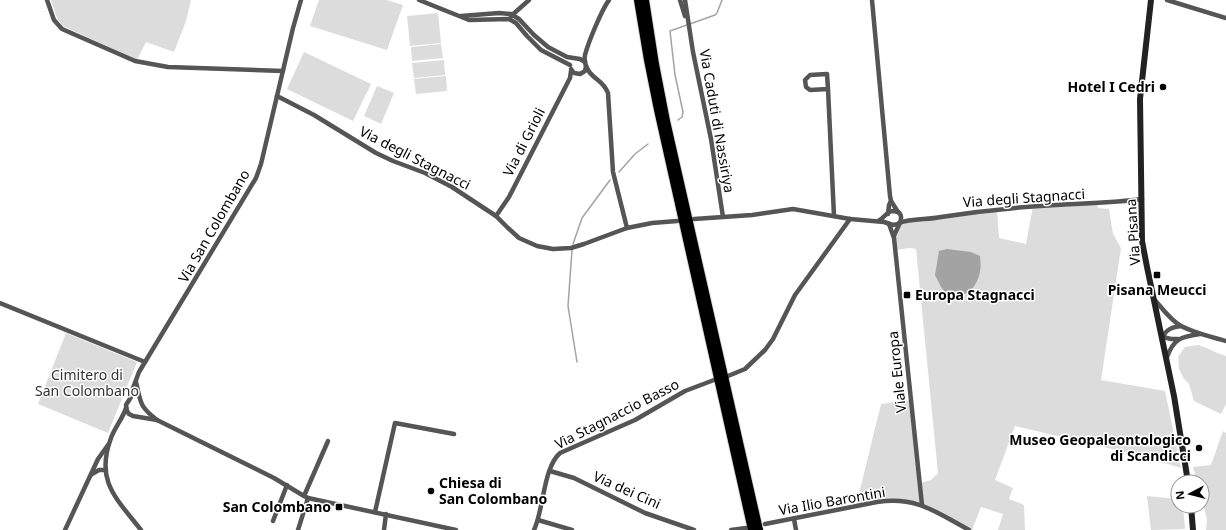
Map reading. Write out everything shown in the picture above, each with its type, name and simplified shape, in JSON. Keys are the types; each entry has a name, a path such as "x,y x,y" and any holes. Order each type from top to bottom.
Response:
{"highway":[{"path":"638,0 659,118 749,529"},
{"path":"645,0 666,121 762,527"}],"main road":[{"name":"Via Pisana","path":"1151,0 1140,99 1142,241 1167,357 1187,474"},
{"path":"1192,514 1193,530"}],"street":[{"path":"47,0 54,20 62,29 135,61 168,67 283,72"},
{"name":"Via San Colombano","path":"109,444 117,424 123,417 126,404 129,402 139,372 256,178 261,164 301,0"},
{"path":"419,0 472,20 508,18 516,23 541,50 571,68 574,74 592,76"},
{"path":"508,18 529,0"},
{"path":"570,78 585,71 585,55 609,0"},
{"name":"Via Caduti di Nassiriya","path":"680,0 689,29"},
{"name":"Via Caduti di Nassiriya","path":"685,0 693,52 711,139 723,217"},
{"path":"872,0 891,201 899,214 901,220 899,224"},
{"path":"1167,0 1226,18"},
{"path":"461,16 505,13 513,14 548,47 564,56 577,59 585,64 592,76 603,84 608,95 613,172 627,228"},
{"path":"571,68 572,62 585,55"},
{"name":"Via di Grioli","path":"496,216 509,196 570,78 571,68"},
{"path":"828,89 810,90 806,87 805,80 810,75 827,74 828,89 834,216"},
{"name":"Via degli Stagnacci","path":"277,96 314,115 380,155 436,178 496,216 521,239 537,246 548,248 578,246 627,228 677,221"},
{"name":"Via degli Stagnacci","path":"694,219 752,215 793,209 850,219 877,221 894,225 909,220 937,218 967,212 1044,205 1110,203 1142,199"},
{"path":"889,223 887,219 891,201"},
{"path":"877,221 892,211 909,220"},
{"path":"728,376 745,369 765,350 773,339 795,295 850,219"},
{"name":"Viale Europa","path":"889,223 894,236 922,505"},
{"name":"Viale Europa","path":"894,236 899,224"},
{"path":"1154,299 1166,314 1181,326 1226,341"},
{"path":"0,303 145,362"},
{"path":"1181,326 1169,329 1165,332 1163,337 1171,340 1202,334"},
{"path":"1167,357 1178,339"},
{"name":"Via Stagnaccio Basso","path":"534,530 538,520 552,463 560,453 635,420 685,391 714,380"},
{"path":"123,417 134,416 141,412 141,404 136,382"},
{"path":"129,402 134,400 141,404 147,412 157,420 274,478 306,497 456,530"},
{"path":"126,408 128,414 157,420"},
{"path":"375,512 395,423 454,434"},
{"path":"298,530 306,497 328,441"},
{"path":"65,530 98,459 109,444"},
{"path":"109,444 105,462 107,481 110,488 141,530"},
{"path":"98,459 105,462"},
{"path":"91,474 99,470 105,470"},
{"name":"Via dei Cini","path":"550,471 574,478 645,513 694,530"},
{"path":"273,521 287,485"},
{"name":"Via Ilio Barontini","path":"762,527 882,501 902,501 922,505 969,530"},
{"path":"384,530 386,514"},
{"path":"794,519 796,530"},
{"path":"538,520 572,530"},
{"path":"731,530 749,529"}],"green space":[{"path":"51,0 191,0 186,21 174,52 146,42 137,60 63,26 57,18"},
{"path":"319,0 387,0 403,5 387,50 310,26"},
{"path":"438,13 441,43 410,46 407,16"},
{"path":"441,44 443,58 412,61 411,47"},
{"path":"304,52 371,84 353,121 287,89"},
{"path":"444,60 445,75 414,78 412,63"},
{"path":"446,76 447,91 416,94 414,79"},
{"path":"377,86 394,93 381,124 364,116"},
{"path":"1097,203 1098,208 1109,209 1113,234 1121,248 1101,380 1165,391 1181,468 1142,456 1015,426 995,480 1013,488 1009,499 1024,505 1025,530 998,530 1003,514 981,507 972,530 969,530 931,509 902,501 856,506 881,404 911,400 920,483 931,480 938,473 916,249 910,248 896,250 894,236 898,224 997,210 999,238 1026,244 1033,206"},
{"name":"Cimitero di San Colombano","path":"66,333 137,362 108,433 38,404"},
{"path":"1198,345 1226,356 1226,404 1221,414 1194,401 1189,384 1184,379 1179,369 1178,357 1185,347"},
{"path":"1223,431 1226,433 1226,530 1206,530 1207,520 1206,514 1210,514 1210,474 1195,474 1193,467 1211,465"},
{"path":"1147,496 1170,498 1170,514 1184,514 1185,529 1151,530"}],"shaded area":[{"path":"947,249 971,252 980,256 981,267 979,276 969,293 956,295 946,293 935,275 939,251"}],"waterway":[{"path":"678,120 682,117 683,112 675,75 670,31 715,15 722,0"},
{"path":"619,172 635,154 648,144"},
{"path":"573,244 582,218 610,180"},
{"path":"572,250 568,306 577,362"}],"place":[{"name":"Hotel I Cedri","path":"1163,87"},
{"name":"Pisana Meucci","path":"1157,275"},
{"name":"Europa Stagnacci","path":"907,295"},
{"name":"Museo Geopaleontologico di Scandicci","path":"1199,448"},
{"name":"Chiesa di San Colombano","path":"431,491"},
{"name":"San Colombano","path":"339,507"}]}
